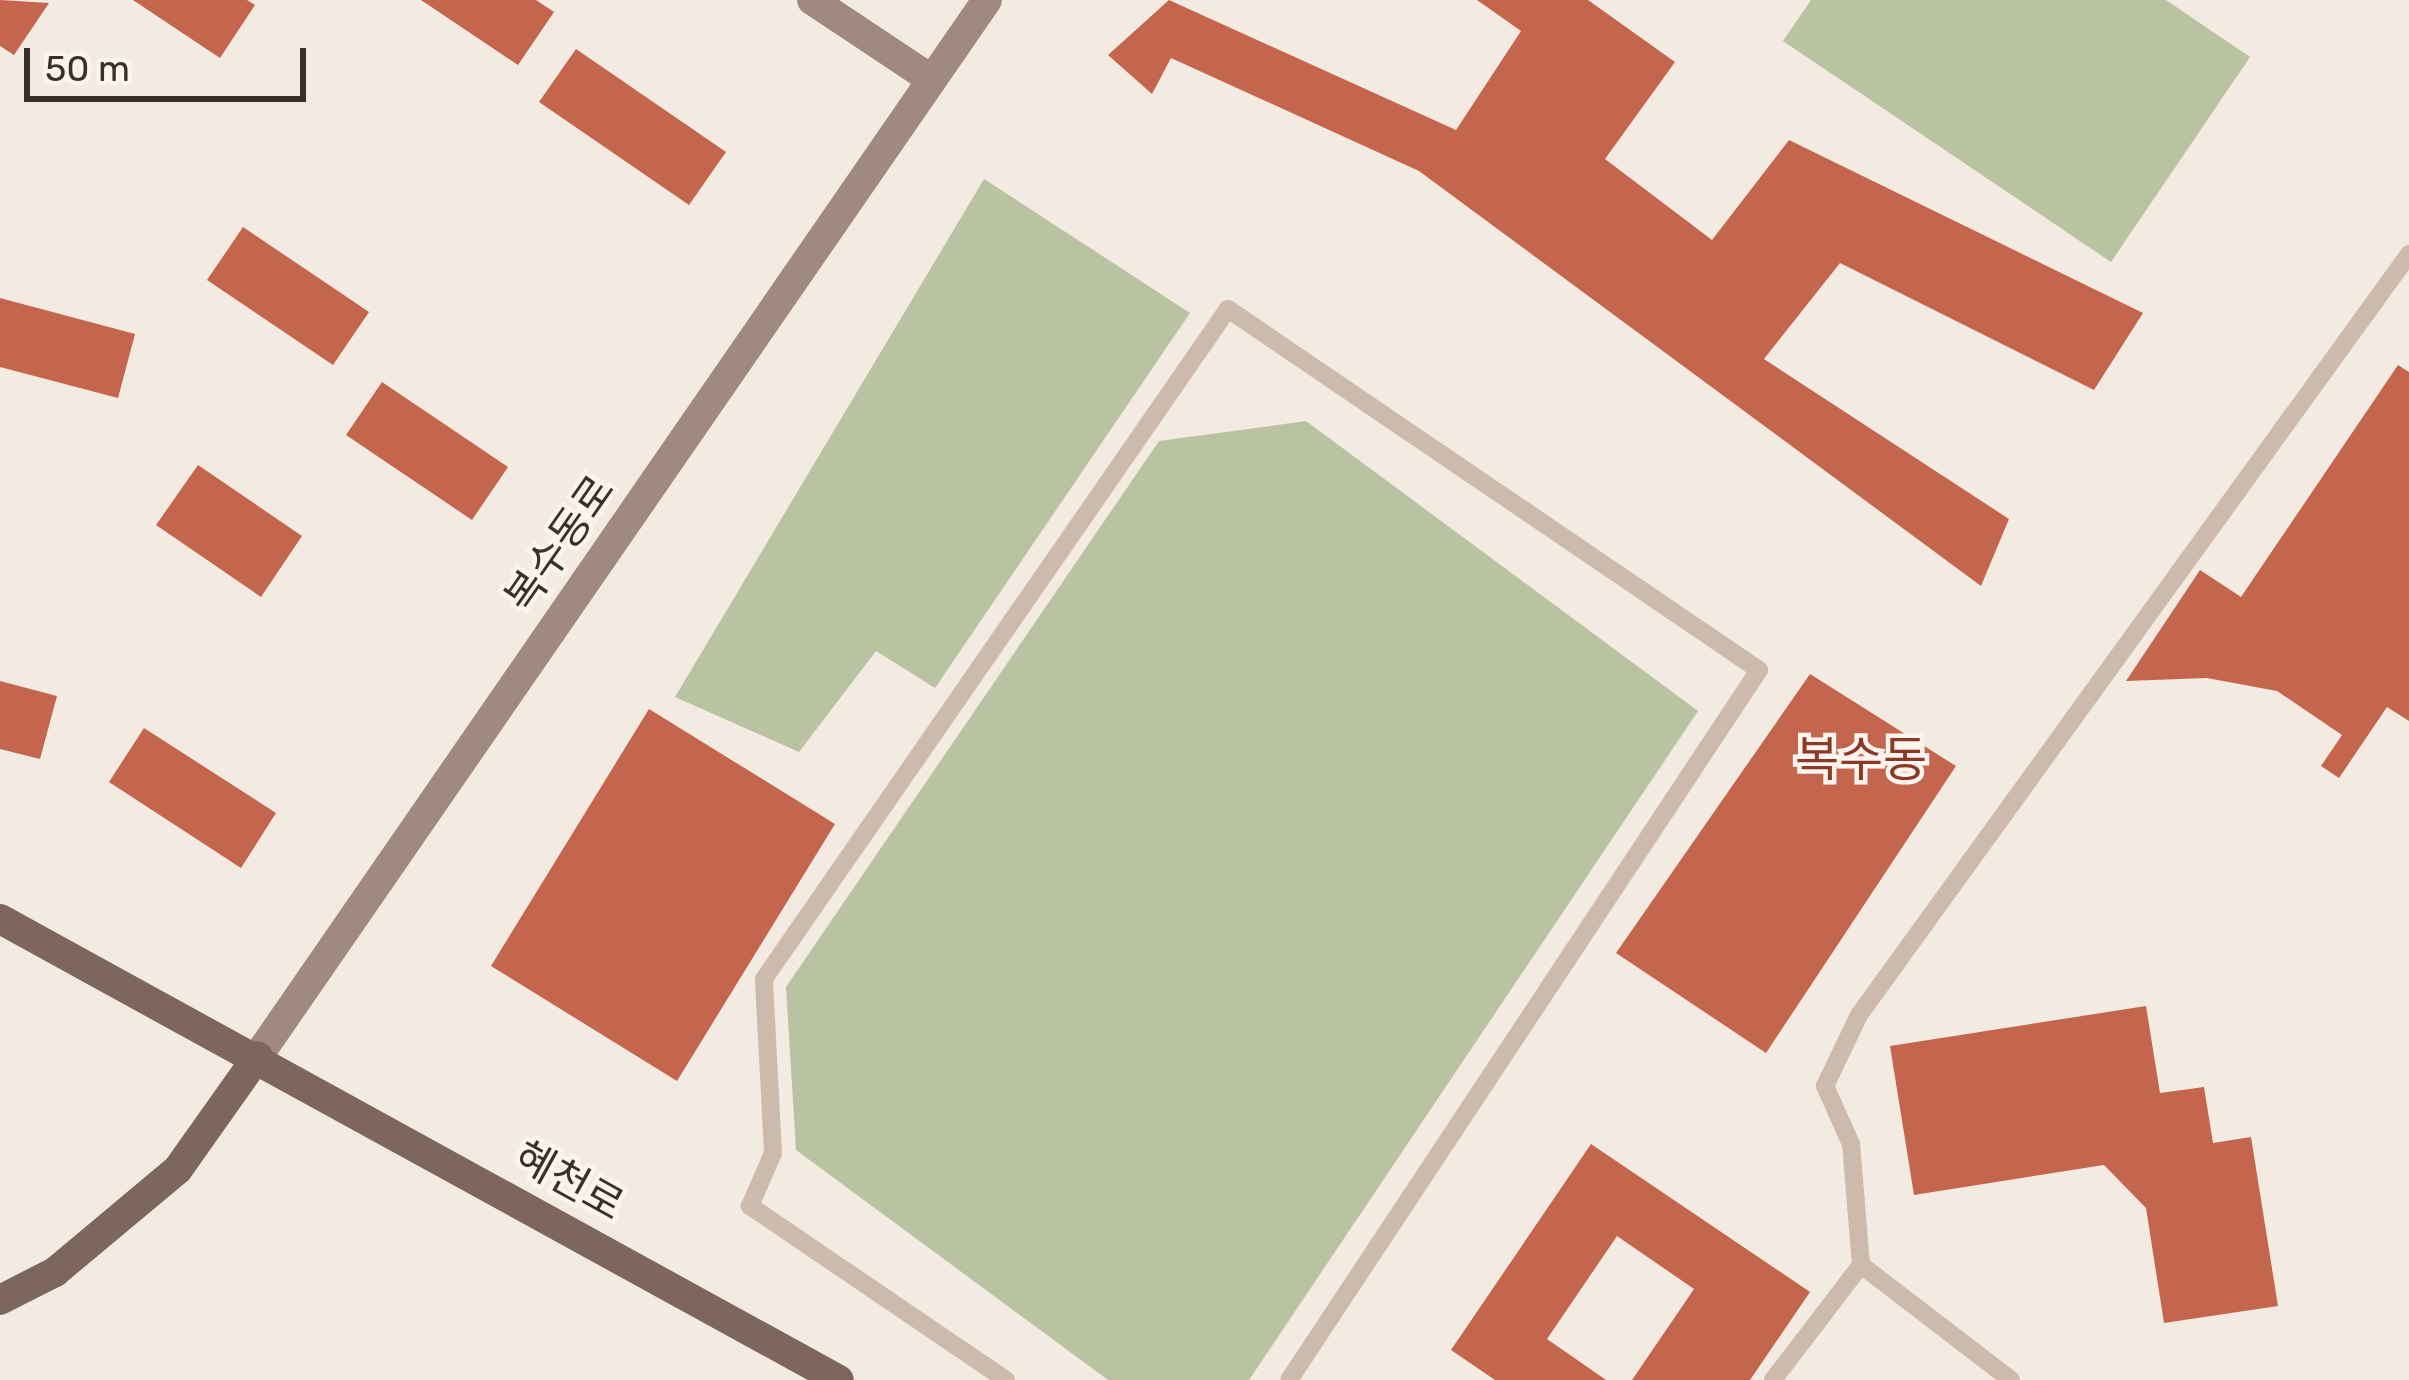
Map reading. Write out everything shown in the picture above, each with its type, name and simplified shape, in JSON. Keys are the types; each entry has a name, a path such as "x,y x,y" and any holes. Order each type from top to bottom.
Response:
{"main road":[{"path":"812,0 931,79"},
{"name":"복수동로","path":"258,1056 987,0"},
{"name":"혜천로","path":"0,919 258,1056 838,1380"},
{"path":"0,1300 55,1272 178,1169 258,1056"}],"lane":[{"path":"1773,1380 1861,1265 1851,1144 1825,1085 1859,1015 2409,254"},
{"path":"1006,1380 750,1207 773,1153 764,980 1228,309 1759,670 1289,1380"},
{"path":"1861,1265 2011,1380"}],"green space":[{"path":"1811,0 2166,0 2250,57 2111,262 1783,41"},
{"path":"984,179 1190,313 935,688 876,651 799,752 675,697"},
{"path":"1306,421 1698,711 1249,1380 1108,1380 796,1150 786,987 1159,441"}],"building":[{"path":"0,0 49,3 14,55 0,46"},
{"path":"133,0 247,0 255,5 220,58"},
{"path":"421,0 536,0 554,12 518,65"},
{"path":"1169,0 1456,130 1521,31 1477,0 1588,0 1675,62 1605,159 1712,240 1789,140 2143,313 2094,390 1840,263 1764,359 2009,519 1981,586 1419,171 1171,58 1152,94 1108,55"},
{"path":"576,49 726,152 689,205 539,102"},
{"path":"243,227 369,312 333,365 207,280"},
{"path":"0,298 135,334 118,398 0,367"},
{"path":"2398,365 2409,372 2409,721 2387,707 2339,778 2321,766 2342,735 2277,691 2207,678 2126,681 2200,570 2241,597"},
{"path":"382,382 508,467 472,520 346,435"},
{"path":"198,465 302,536 261,597 156,525"},
{"path":"1810,674 1956,766 1766,1053 1616,953"},
{"path":"0,681 57,696 40,759 0,749"},
{"path":"649,709 835,824 677,1081 491,966"},
{"path":"144,728 276,813 241,868 109,782"},
{"path":"2146,1006 2160,1093 2204,1087 2213,1143 2251,1137 2278,1306 2164,1323 2146,1208 2104,1165 1914,1195 1890,1046"},
{"path":"1591,1144 1810,1292 1750,1380 1632,1380 1694,1289 1617,1236 1547,1339 1606,1380 1495,1380 1451,1350"}],"district":[{"name":"복수동","path":"1861,760"}]}
